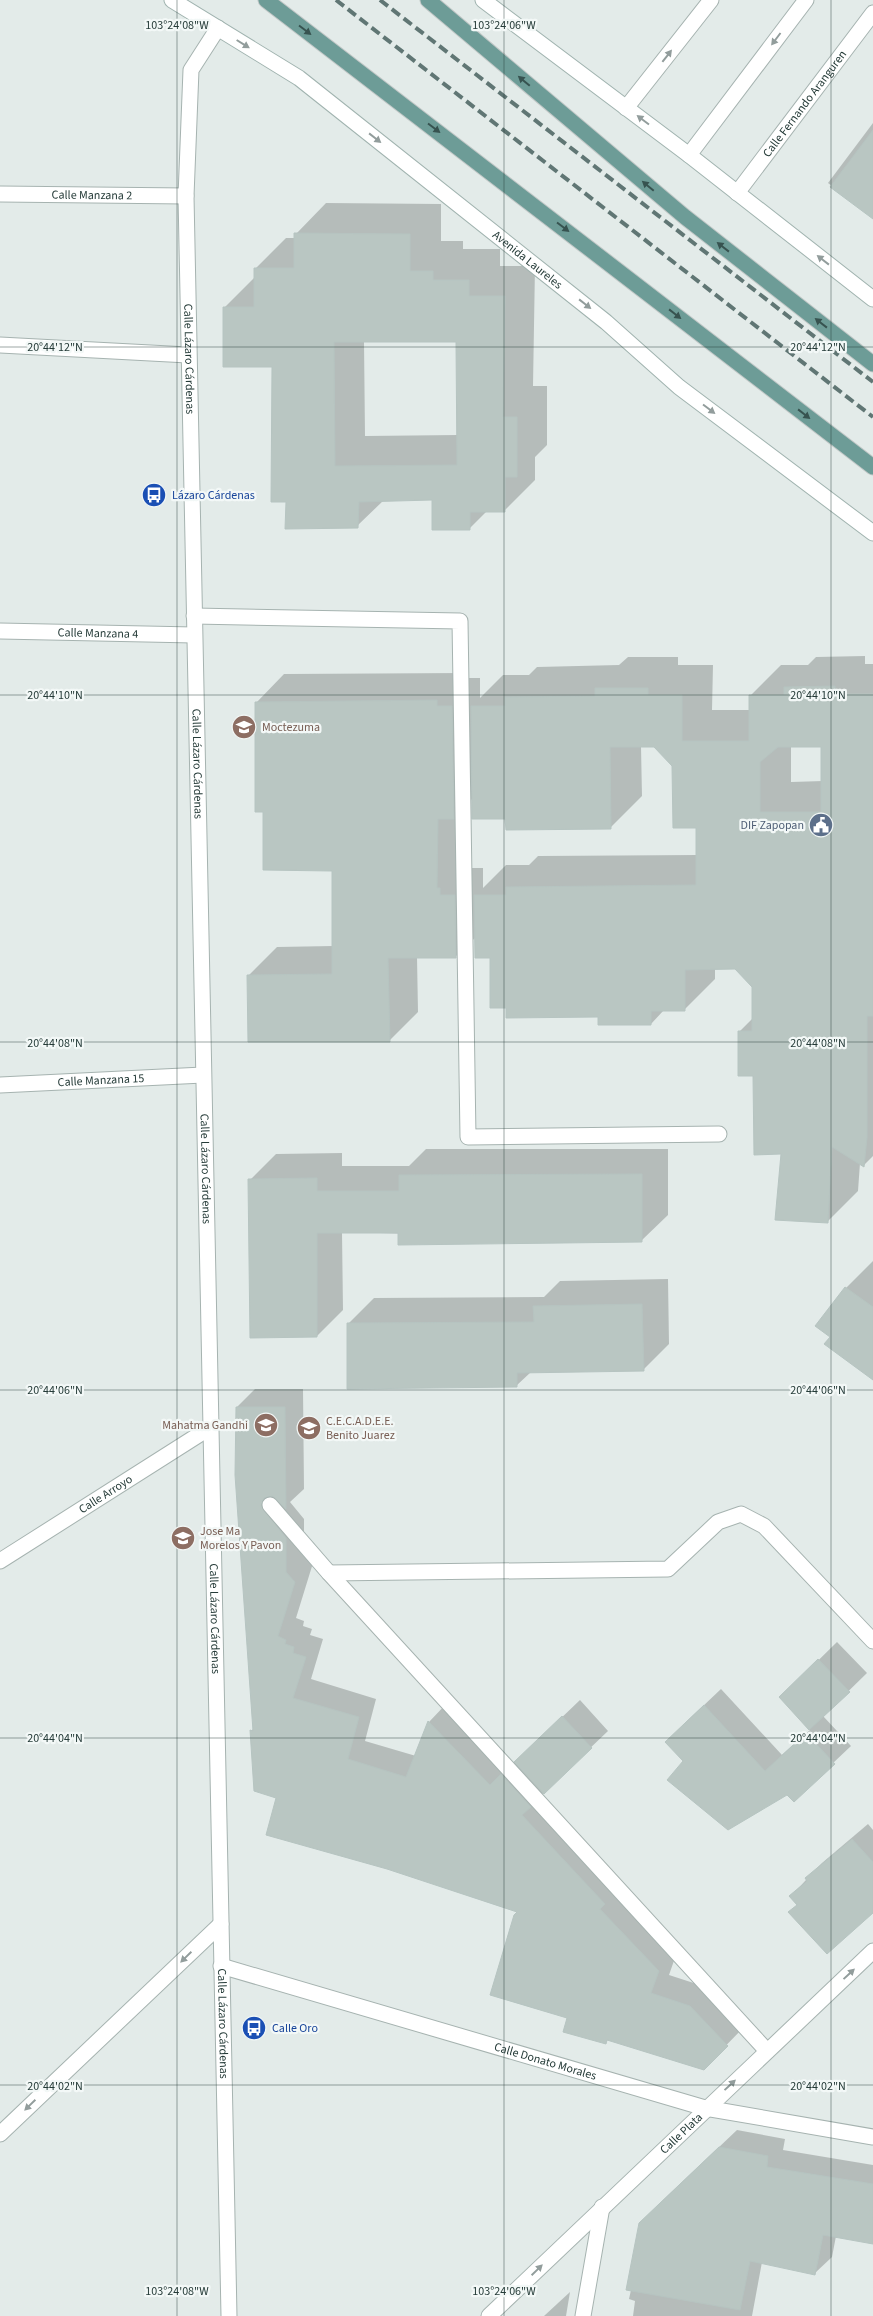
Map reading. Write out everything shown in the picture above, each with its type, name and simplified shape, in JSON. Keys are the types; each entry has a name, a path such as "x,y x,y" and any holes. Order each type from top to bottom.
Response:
{"main road":[{"path":"266,0 873,467"},
{"path":"428,0 685,217 873,364"}],"street":[{"name":"Avenida Laureles","path":"172,0 299,78 606,322 680,387 873,534"},
{"path":"483,0 689,154 873,299"},
{"path":"626,108 711,0"},
{"path":"689,154 806,0"},
{"name":"Calle Fernando Aranguren","path":"737,193 873,13"},
{"name":"Calle Lázaro Cárdenas","path":"218,28 191,70 186,196 229,2316"},
{"name":"Calle Manzana 2","path":"0,194 186,196"},
{"path":"0,345 188,355"},
{"path":"194,616 460,621 468,1137 720,1134"},
{"name":"Calle Manzana 4","path":"0,631 194,635"},
{"name":"Calle Manzana 15","path":"0,1085 203,1075"},
{"name":"Calle Arroyo","path":"0,1561 211,1427"},
{"path":"270,1505 329,1573 767,2051"},
{"path":"329,1573 668,1569 718,1522 741,1514 764,1526 873,1641"},
{"path":"0,2134 221,1924"},
{"name":"Calle Plata","path":"489,2316 705,2108 873,1951"},
{"name":"Calle Donato Morales","path":"221,1966 705,2108 873,2137"},
{"path":"583,2316 602,2207"}],"building":[{"path":"873,130 873,219 830,187"},
{"path":"294,233 410,234 410,271 433,271 433,280 469,280 469,296 505,296 503,417 517,417 517,477 505,477 505,512 470,512 470,530 432,530 432,500 359,502 358,528 285,529 286,502 271,502 272,367 223,367 223,307 254,307 254,268 294,268","holes":["334,342 456,342 457,465 335,466"]},
{"path":"835,686 835,694 873,694 873,1016 867,1016 867,1138 864,1167 832,1147 828,1223 775,1220 781,1154 754,1155 753,1076 738,1076 738,1031 752,1031 752,987 735,969 685,970 685,1011 651,1011 651,1025 598,1025 598,1017 506,1018 506,1008 490,1008 490,958 475,958 474,895 506,895 506,887 696,885 696,828 673,828 672,766 654,747 610,747 611,829 506,830 505,819 472,819 471,706 505,706 505,697 595,696 595,688 648,688 648,695 682,695 682,741 749,741 749,695 784,695 784,687","holes":["778,747 821,747 821,812 760,812 760,762"]},
{"path":"437,700 437,706 452,706 454,819 438,819 437,888 440,888 440,895 455,895 456,958 388,958 390,1042 248,1042 247,975 332,974 332,871 263,870 263,812 255,812 255,702"},
{"path":"642,1174 642,1242 398,1245 398,1233 317,1233 317,1337 250,1338 248,1179 317,1178 317,1191 399,1191 399,1175"},
{"path":"845,1287 873,1307 873,1380 824,1344 830,1337 815,1326"},
{"path":"642,1304 644,1371 517,1373 517,1387 347,1389 347,1323 534,1322 533,1306"},
{"path":"236,1407 285,1407 286,1509 273,1496 264,1498 261,1506 286,1538 286,1572 295,1582 278,1636 286,1640 285,1644 294,1647 293,1653 306,1657 293,1698 359,1717 348,1759 406,1777 428,1721 490,1785 501,1774 531,1807 522,1815 605,1904 600,1909 659,1971 651,1993 690,2006 728,2046 704,2070 607,2040 606,2044 563,2032 567,2018 490,1995 514,1915 517,1912 387,1869 266,1835 276,1798 254,1791 250,1730 253,1731 235,1475"},
{"path":"818,1659 850,1692 809,1730 779,1697"},
{"path":"704,1705 765,1771 806,1733 835,1764 794,1802 787,1795 728,1830 667,1780 683,1761 665,1742"},
{"path":"562,1716 592,1748 544,1794 514,1762"},
{"path":"852,1839 873,1862 873,1913 827,1954 788,1912 797,1905 789,1896 807,1881 805,1878"},
{"path":"719,2147 768,2156 767,2167 873,2184 873,2244 823,2235 815,2275 750,2261 740,2310 626,2290 639,2223"}],"railway":[{"path":"336,0 873,417"},
{"path":"380,0 873,382"}],"place":[{"name":"Lázaro Cárdenas","path":"154,495"},
{"name":"Moctezuma","path":"244,727"},
{"name":"DIF Zapopan","path":"821,825"},
{"name":"Mahatma Gandhi","path":"266,1425"},
{"name":"C.E.C.A.D.E.E. Benito Juarez","path":"309,1428"},
{"name":"Jose Ma Morelos Y Pavon","path":"183,1538"},
{"name":"Calle Oro","path":"254,2028"}]}
